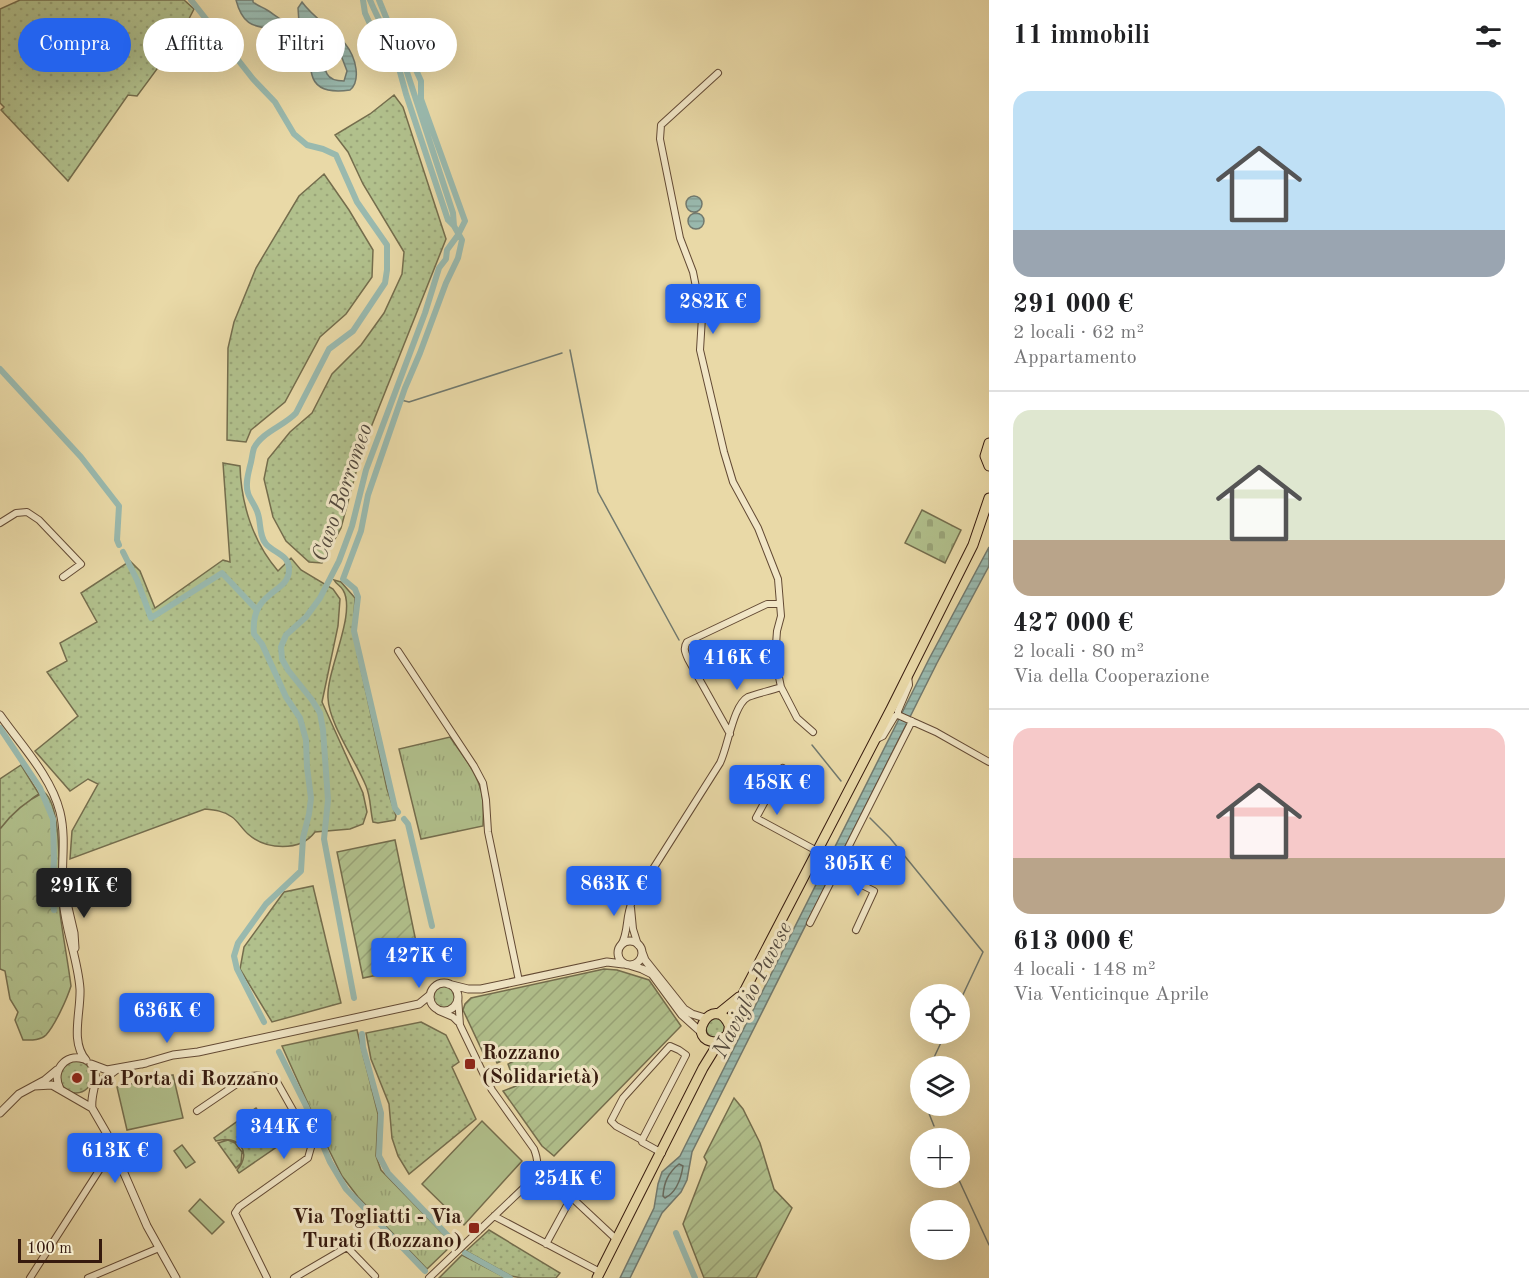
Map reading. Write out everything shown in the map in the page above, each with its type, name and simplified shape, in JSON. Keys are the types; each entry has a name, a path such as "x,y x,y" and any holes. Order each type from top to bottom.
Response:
{"main road":[{"path":"989,443 985,456 989,466"},
{"path":"598,1275 662,1153 703,1068 719,1042 728,1034 729,1025 746,988 973,545 989,498"},
{"path":"718,1014 731,1005 746,988"},
{"path":"703,1068 706,1048 701,1027 705,1018 718,1014 725,1018 729,1025"},
{"path":"704,1036 711,1042 719,1042"}],"street":[{"path":"718,73 662,125 660,139 680,238 693,272 702,317 700,350 715,422 733,483 758,528 778,579 781,616 775,646 781,687 797,718 813,732"},
{"path":"0,523 16,513 27,512 39,520 81,564 63,577"},
{"path":"730,734 688,659 684,651 685,645 768,603 780,604"},
{"path":"398,651 474,765 483,783 488,835 519,981"},
{"path":"875,740 884,736 895,716 898,715 909,684 908,674"},
{"path":"626,964 618,956 632,902 720,763 726,752 739,708 747,698 781,687"},
{"path":"0,715 51,790 60,812 63,836 63,877 75,937 80,990 79,1050 96,1075 91,1099 92,1108 147,1226 176,1278"},
{"path":"898,715 989,762"},
{"path":"810,923 912,721"},
{"path":"783,768 756,818 818,851"},
{"path":"836,872 874,891 856,930"},
{"path":"632,902 633,929 645,960 684,1009 705,1018"},
{"path":"603,962 620,947 631,941 640,948"},
{"path":"626,964 638,962 640,948"},
{"path":"430,995 431,1004 437,1010 448,1011 465,996 481,989 613,961 652,974 682,1015 704,1036"},
{"path":"68,1059 75,1057 104,1070 174,1060 198,1052 419,1004 430,995 436,986 448,984 468,989 481,989"},
{"path":"448,984 456,990 460,1025"},
{"path":"419,1004 453,1017 460,1025 490,1088 530,1143 538,1163 571,1198 616,1239"},
{"path":"0,1113 19,1094 34,1086 68,1059 78,1042"},
{"path":"642,1140 686,1055 670,1046 622,1098 611,1121 615,1126 662,1153"},
{"path":"58,1068 57,1082 61,1091"},
{"path":"74,1097 86,1095 101,1080 118,1069"},
{"path":"197,1111 251,1075 271,1078 277,1082 312,1144 308,1158 235,1212 267,1278"},
{"path":"34,1086 50,1085 92,1108"},
{"path":"30,1278 107,1158 114,1151"},
{"path":"429,1278 532,1180 538,1163"},
{"path":"546,1244 571,1198"},
{"path":"494,1216 598,1275"},
{"path":"294,1278 347,1247 375,1276"},
{"path":"88,1278 159,1248"}],"green space":[{"path":"20,0 184,0 194,9 189,18 143,18 143,72 155,72 137,96 128,95 68,181 1,110 4,107 0,103 0,9"},
{"path":"394,95 403,107 446,239 362,450 341,528 322,563 309,562 286,541 273,517 264,479 268,459 290,432 312,413 332,374 361,345 384,313 402,274 404,252 363,184 348,152 335,135 370,114"},
{"path":"324,174 373,250 372,277 346,314 320,337 285,402 251,430 246,442 227,440 228,348 234,322 256,268 299,196"},
{"path":"223,463 240,466 243,494 250,522 262,548 278,571 291,558 301,570 333,589 340,599 338,626 322,702 363,793 367,812 363,824 350,829 315,832 301,843 292,846 273,846 255,839 229,815 205,809 70,859 72,831 98,784 88,779 70,791 35,751 78,716 47,672 67,661 60,643 97,622 81,593 130,561 140,571 155,608 223,560 230,562"},
{"path":"922,510 961,530 945,563 905,543"},
{"path":"334,580 341,582 355,598 353,631 387,789 396,816 395,820 373,822 366,786 338,731 330,708 328,698 331,673 346,613 343,590"},
{"path":"450,737 471,767 482,792 483,826 421,839 399,749"},
{"path":"21,765 39,794 0,829 0,779"},
{"path":"44,792 55,814 59,848 60,913 71,986 60,1012 46,1035 38,1039 23,1040 15,1020 18,1012 10,999 5,971 0,969 0,829 20,808"},
{"path":"395,840 421,966 363,978 337,852"},
{"path":"313,886 341,1003 272,1022 240,969 244,947 284,892"},
{"path":"604,969 617,970 649,980 681,1026 554,1156 542,1146 503,1091 516,1086 508,1064 516,1056 512,1054 509,1058 497,1063 495,1059 487,1061 463,1010 471,998"},
{"path":"444,986 452,989 455,997 452,1005 444,1008 436,1005 433,997 436,989"},
{"path":"716,1018 723,1021 726,1028 723,1035 716,1038 709,1035 706,1028 709,1021"},
{"path":"421,1022 446,1035 459,1062 452,1067 476,1119 409,1174 398,1156 392,1138 389,1104 371,1059 366,1033"},
{"path":"357,1030 378,1114 376,1156 381,1170 453,1244 427,1269 358,1197 342,1176 282,1046"},
{"path":"76,1061 87,1066 92,1077 87,1088 76,1093 65,1088 60,1077 65,1066"},
{"path":"173,1075 183,1118 127,1130 117,1087"},
{"path":"734,1098 743,1109 760,1143 774,1189 792,1208 756,1278 704,1278 683,1224 707,1162 704,1157"},
{"path":"256,1108 281,1144 239,1173 237,1170 244,1157 241,1146 231,1140 216,1141 214,1138"},
{"path":"482,1121 522,1161 464,1225 422,1184"},
{"path":"228,1140 235,1143 242,1152 241,1163 236,1168 218,1143"},
{"path":"182,1145 195,1162 186,1168 174,1151"},
{"path":"200,1199 224,1222 212,1234 189,1211"},
{"path":"489,1230 560,1273 556,1278 511,1276 466,1251"},
{"path":"462,1255 506,1278 439,1278"}],"water":[{"path":"236,0 253,0 279,18 256,18 256,26 245,19"},
{"path":"302,2 317,18 299,18 298,8"},
{"path":"345,44 353,58 356,72 356,81 350,90 333,91 322,88 314,81 311,72 326,72 329,77 344,81 347,71"},
{"path":"694,196 702,204 694,212 686,204"},
{"path":"696,213 704,221 696,229 688,221"},
{"path":"989,547 989,566 937,663 692,1152 687,1180 681,1192 662,1213 630,1278 620,1278 654,1208 662,1172 680,1156 929,659"}],"waterway":[{"path":"191,0 253,79 275,102 294,134 307,145 336,155 357,202 387,245 385,283 353,331 329,349 296,413 258,442 253,450 247,480 248,493 257,511 264,541 289,565 287,578 283,584 263,601 258,609 254,620 254,634 262,644 286,697 300,718 306,740 311,798 303,838 301,871 266,904 238,943 234,956 237,969 264,1022"},
{"path":"363,0 365,13 375,35 397,61 448,220 454,226"},
{"path":"370,0 406,69 453,213 454,226 462,240 458,258 405,388 368,495 361,531 343,579 355,589 358,597 354,631 395,808 398,812"},
{"name":"Cavo Borromeo","path":"354,998 324,839 328,800 320,713 288,670 282,659 281,647 286,635 306,617 320,598 339,561 352,526 366,470 425,313 439,268 465,221 421,99 421,81 390,27 379,0"},
{"path":"570,350 598,492 679,640"},
{"path":"401,400 409,402 562,353"},
{"path":"0,369 81,457 119,506 117,540 119,545"},
{"path":"123,552 137,580 151,618 222,573 256,609"},
{"path":"0,728 40,788 53,819 54,910"},
{"path":"812,745 841,781"},
{"path":"870,818 890,838 983,952 968,984"},
{"path":"404,819 408,824 432,926"},
{"name":"Cavo Borromeo","path":"362,1034 363,1047 381,1113 379,1156 388,1173 454,1242"},
{"path":"935,1056 940,1044"},
{"path":"279,1052 330,1162 346,1189 425,1271"},
{"path":"930,1116 934,1126"},
{"path":"963,1188 989,1245"},
{"path":"676,1233 695,1278"},
{"name":"Cavo Borromeo","path":"465,1253 510,1278"}],"place":[{"name":"Rozzano (Solidarietà)","path":"470,1064"},
{"name":"La Porta di Rozzano","path":"77,1078"},
{"name":"Via Togliatti - Via Turati (Rozzano)","path":"474,1228"}],"water label":[{"name":"Naviglio Pavese","path":"751,989"}]}
